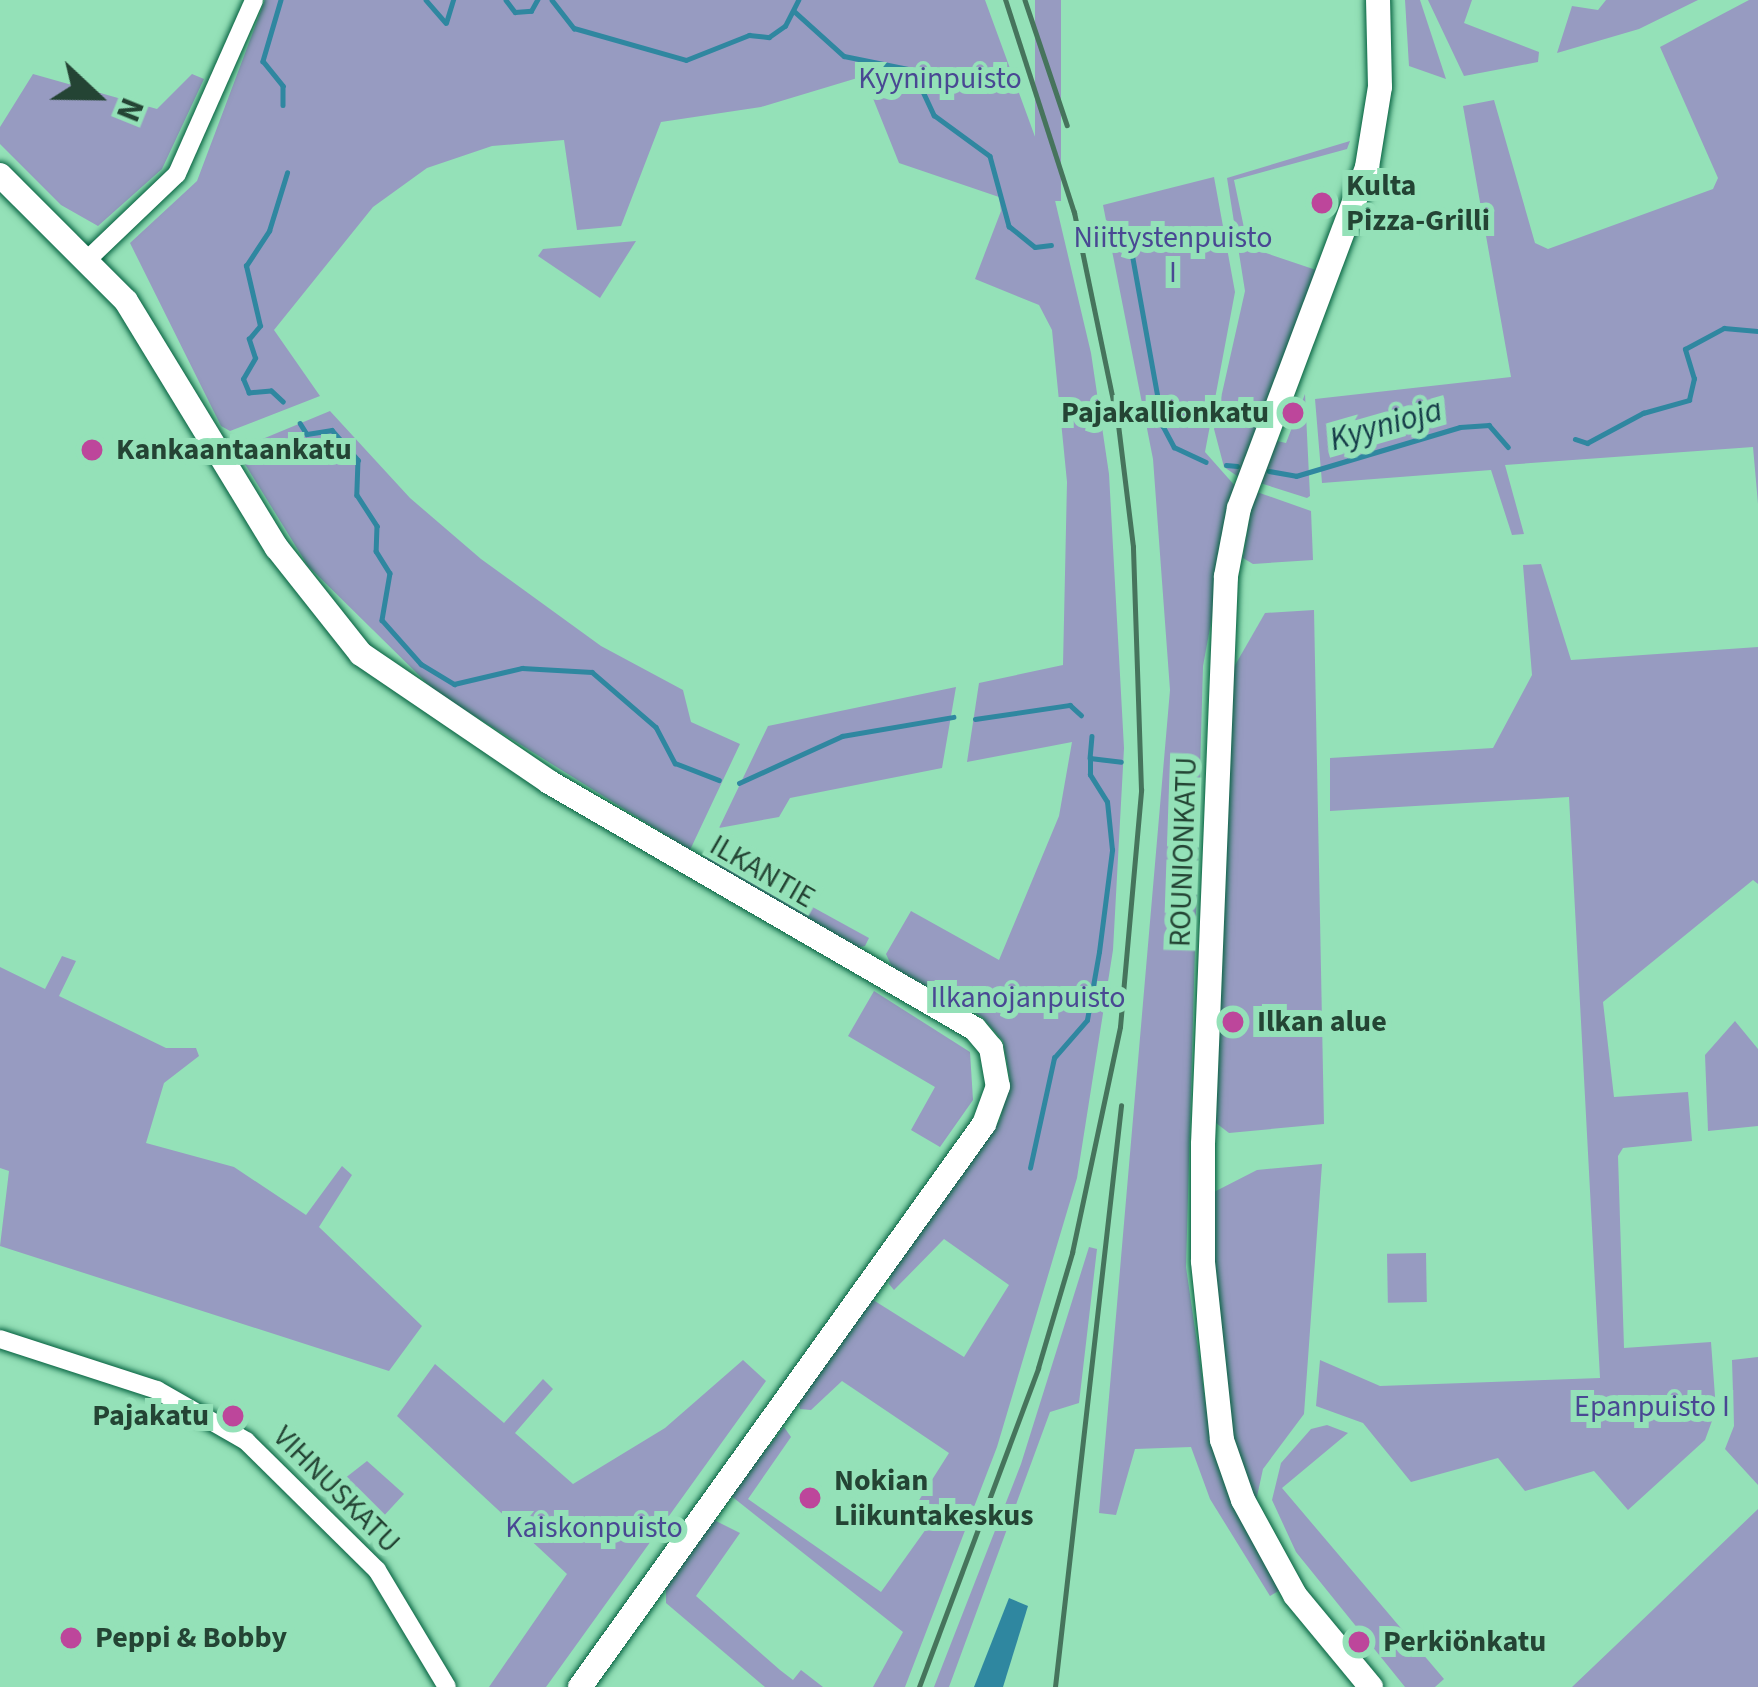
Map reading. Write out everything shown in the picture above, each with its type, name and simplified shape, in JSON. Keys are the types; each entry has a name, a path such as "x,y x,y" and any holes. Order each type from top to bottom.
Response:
{"main road":[{"name":"ROUNIONKATU","path":"1371,1687 1295,1595 1244,1500 1222,1440 1204,1261 1203,1144 1226,576 1239,508 1364,181 1380,87 1378,0"},
{"name":"ILKANTIE","path":"0,175 88,260 147,329 277,548 361,654 549,782 975,1029 995,1059 998,1086 984,1124 580,1687"}],"street":[{"path":"88,260 176,174 254,0"},
{"name":"VIHNUSKATU","path":"0,1339 157,1390 246,1442 376,1570 447,1687"}],"green space":[{"path":"265,0 985,0 1049,175 1091,353 1109,474 1124,748 1113,950 1077,1178 997,1447 905,1687 873,1687 903,1632 730,1495 784,1427 791,1437 748,1499 881,1592 926,1529 909,1516 949,1453 842,1381 811,1410 800,1409 798,1398 870,1298 964,1357 1009,1285 944,1239 894,1290 889,1284 892,1269 1000,1120 1010,1079 1003,1041 982,1017 892,967 886,954 911,911 999,960 1059,816 1072,742 967,762 979,683 1063,665 1067,482 1052,330 1039,305 975,279 1001,211 999,197 899,163 864,76 761,107 661,122 621,226 577,230 564,140 492,146 427,168 373,207 274,330 320,396 230,431 221,426 130,243 197,181"},
{"path":"1035,0 1061,0 1061,201 1035,201"},
{"path":"1405,0 1420,0 1446,79 1409,66"},
{"path":"1428,0 1472,0 1464,23 1539,52 1538,62 1464,76"},
{"path":"1606,0 1698,0 1639,29 1557,53 1572,6 1598,10"},
{"path":"1749,0 1758,0 1758,504 1753,447 1505,465 1524,534 1512,535 1491,470 1322,483 1315,399 1511,377 1463,106 1494,100 1535,243 1548,249 1713,189 1718,178 1660,47"},
{"path":"33,74 157,109 192,74 204,79 162,169 98,226 61,205 0,144 0,127"},
{"path":"1350,141 1347,149 1234,180 1248,247 1322,272 1240,478 1224,467 1214,429 1245,291 1227,178"},
{"name":"Niittystenpuisto I","path":"1214,177 1235,292 1205,452 1236,487 1203,666 1186,1267 1212,1446 1280,1590 1270,1596 1210,1499 1191,1447 1135,1449 1116,1515 1099,1513 1170,690 1153,459 1103,205"},
{"path":"636,241 600,298 538,256 543,249"},
{"path":"1305,394 1307,498 1257,482 1277,441 1286,443"},
{"path":"330,411 410,498 481,559 601,646 683,690 691,722 740,744 690,850 436,692 308,566 243,461 253,443"},
{"path":"1254,491 1311,511 1313,560 1253,564 1243,558"},
{"name":"Epanpuisto I","path":"1541,564 1571,660 1758,647 1758,884 1753,880 1603,1002 1614,1097 1688,1092 1692,1141 1623,1148 1618,1156 1624,1348 1711,1342 1716,1410 1705,1440 1628,1510 1594,1471 1525,1491 1498,1458 1411,1482 1363,1423 1316,1406 1320,1360 1380,1386 1600,1378 1569,797 1330,811 1330,758 1493,748 1532,675 1523,565"},
{"path":"1314,610 1324,1124 1229,1133 1216,1123 1234,667 1265,613"},
{"path":"956,687 942,768 790,798 779,817 719,828 768,726"},
{"path":"709,850 869,938 865,946 856,948 705,859"},
{"path":"62,956 76,961 59,996 166,1048 196,1048 199,1056 164,1083 146,1143 234,1167 306,1215 342,1166 352,1175 319,1227 422,1326 389,1371 0,1246 9,1171 0,1168 0,967 45,989"},
{"path":"874,991 970,1052 973,1100 940,1147 911,1130 935,1087 848,1036"},
{"path":"1735,1021 1758,1049 1758,1126 1708,1131 1705,1055"},
{"path":"1322,1164 1304,1414 1263,1469 1256,1501 1235,1451 1215,1361 1214,1192 1257,1170"},
{"path":"1089,1247 1097,1249 1079,1403 1050,1412 949,1687 934,1687 1021,1464"},
{"path":"1426,1253 1427,1302 1388,1303 1387,1254"},
{"path":"1758,1357 1758,1485 1725,1449 1734,1426 1732,1360"},
{"name":"Kaiskonpuisto","path":"743,1360 766,1381 546,1687 489,1687 567,1574 397,1416 435,1364 504,1423 543,1379 553,1389 515,1433 573,1484 665,1428"},
{"path":"1327,1425 1348,1433 1282,1488 1444,1679 1435,1687 1405,1687 1296,1552 1272,1500 1281,1463 1311,1429"},
{"path":"367,1461 404,1494 368,1533 336,1499 335,1486"},
{"path":"1758,1509 1758,1687 1572,1687 1657,1606"},
{"path":"712,1519 740,1533 696,1596 793,1680 801,1670 823,1687 765,1687 666,1603 666,1582"}],"shaded area":[{"path":"1009,1598 1028,1606 1003,1687 974,1687"}],"waterway":[{"path":"281,0 263,61 283,86 283,105"},
{"path":"426,0 446,23 453,0"},
{"path":"506,0 515,12 531,11 537,0"},
{"path":"552,0 574,28 686,60 749,35 769,37 785,26 798,0"},
{"name":"Kyynioja","path":"794,11 844,56 913,70 934,115 990,156 1009,226 1035,247 1051,245"},
{"path":"283,402 271,391 249,393 243,379 255,358 249,339 260,326 246,266 269,231 287,173"},
{"name":"Kyynioja","path":"1111,236 1132,253 1163,426 1174,447 1206,462"},
{"name":"Kyynioja","path":"1575,439 1587,443 1643,413 1689,400 1694,379 1685,349 1724,328 1758,331"},
{"path":"300,423 307,434 332,430 358,460 357,495 377,526 376,551 390,573 382,620 421,664 454,684 522,668 592,672 656,727 675,763 719,780"},
{"path":"1269,471 1296,476 1460,427 1489,425 1508,447"},
{"name":"Kyynioja","path":"1226,465 1237,466"},
{"path":"975,719 1070,705 1081,715"},
{"path":"739,783 842,736 953,717"},
{"path":"1092,736 1090,758 1121,762"},
{"path":"1030,1168 1054,1058 1087,1020 1099,952 1112,850 1107,802 1090,775 1090,758"}],"railway":[{"path":"919,1687 1038,1368 1072,1253 1120,1027 1141,790 1133,547 1118,425 1074,213 1005,0"},
{"path":"1025,0 1067,125"},
{"path":"1055,1687 1121,1106"}],"place":[{"name":"Kulta Pizza-Grilli","path":"1322,203"},
{"name":"Pajakallionkatu","path":"1293,413"},
{"name":"Kankaantaankatu","path":"92,450"},
{"name":"Ilkan alue","path":"1233,1022"},
{"name":"Pajakatu","path":"233,1416"},
{"name":"Nokian Liikuntakeskus","path":"810,1498"},
{"name":"Peppi & Bobby","path":"71,1638"},
{"name":"Perkiönkatu","path":"1359,1642"}],"park label":[{"name":"Kyyninpuisto","path":"940,79"},
{"name":"Ilkanojanpuisto","path":"1028,998"}]}
